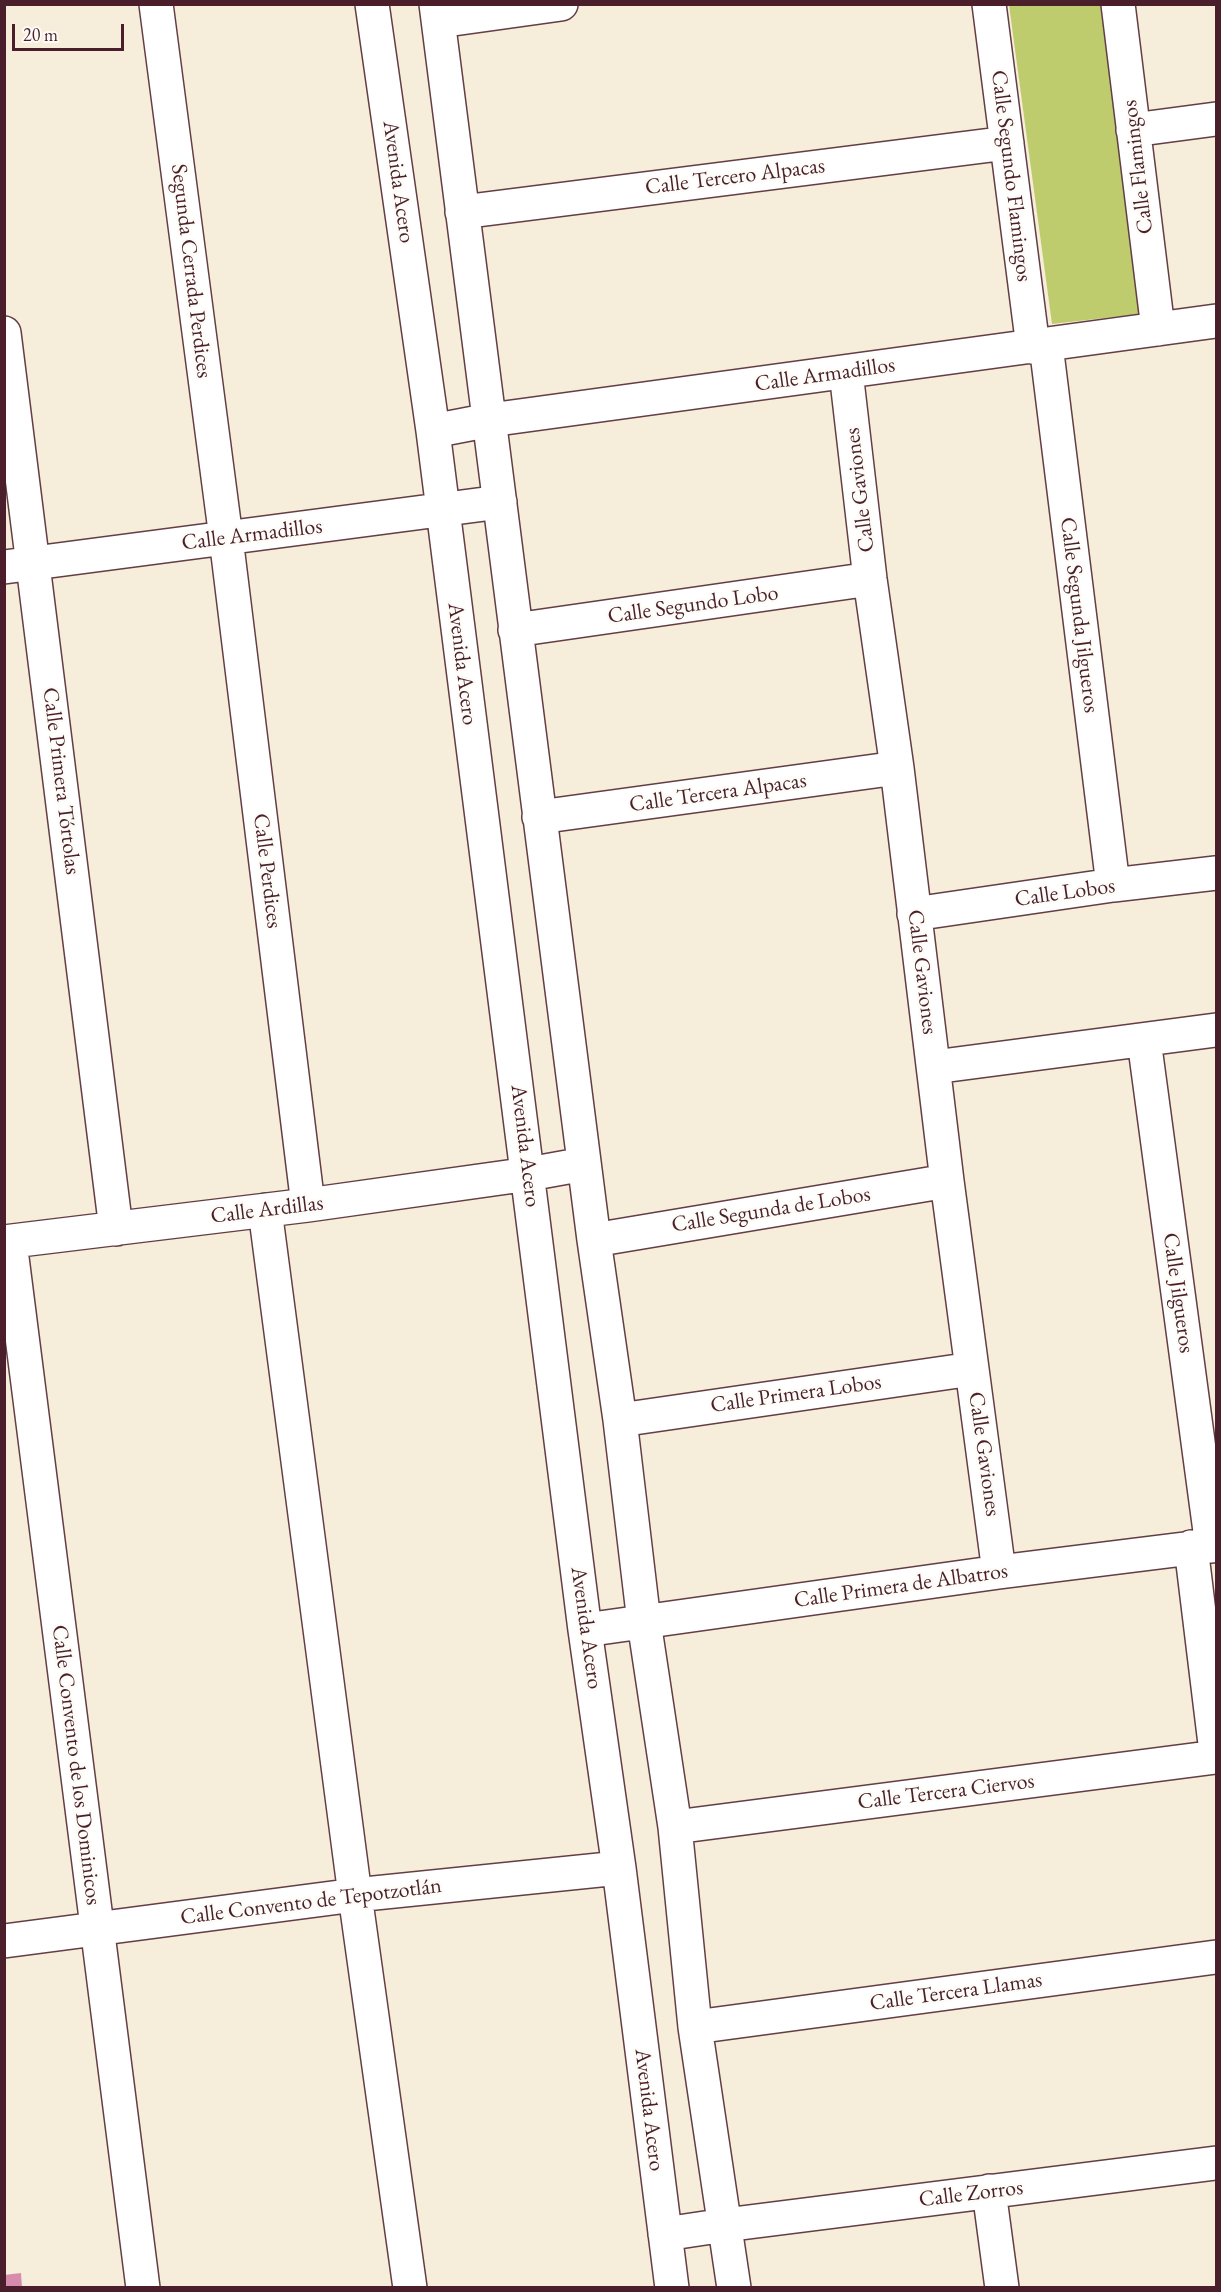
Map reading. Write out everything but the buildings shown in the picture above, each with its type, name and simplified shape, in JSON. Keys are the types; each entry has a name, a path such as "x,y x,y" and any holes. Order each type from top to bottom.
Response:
{"street":[{"name":"Segunda Cerrada Perdices","path":"156,4 226,538"},
{"name":"Avenida Acero","path":"372,4 433,431 585,1630 619,1868 672,2288"},
{"path":"561,4 437,13 584,1164 620,1420 644,1622 675,1827 695,2027 734,2288"},
{"name":"Calle Segundo Flamingos","path":"989,4 1007,143 1040,346"},
{"name":"Calle Flamingos","path":"1118,4 1158,329"},
{"path":"1133,130 1216,119"},
{"name":"Calle Tercero Alpacas","path":"462,212 1007,143"},
{"name":"Calle Armadillos","path":"433,431 490,420 1216,321"},
{"name":"Calle Primera Tórtolas","path":"4,333 19,565 116,1229"},
{"name":"Calle Segunda Jilgueros","path":"1040,346 1113,885"},
{"name":"Calle Gaviones","path":"846,372 870,579 897,768 947,1181 999,1572"},
{"name":"Calle Armadillos","path":"19,565 500,502"},
{"name":"Calle Perdices","path":"226,538 308,1205"},
{"name":"Calle Segundo Lobo","path":"515,630 870,579"},
{"name":"Calle Tercera Alpacas","path":"539,818 897,768"},
{"name":"Calle Lobos","path":"914,914 1113,885 1216,873"},
{"path":"934,1067 1216,1030"},
{"name":"Calle Jilgueros","path":"1144,1040 1206,1546 1216,1752"},
{"name":"Calle Ardillas","path":"7,1242 308,1205 529,1174 584,1164"},
{"name":"Calle Segunda de Lobos","path":"594,1240 947,1181"},
{"path":"265,1210 355,1895 410,2288"},
{"name":"Calle Convento de los Dominicos","path":"7,1242 143,2288"},
{"name":"Calle Primera Lobos","path":"620,1420 972,1369"},
{"name":"Calle Primera de Albatros","path":"585,1630 999,1572 1206,1546"},
{"name":"Calle Tercera Ciervos","path":"675,1827 1216,1757"},
{"name":"Calle Convento de Tepotzotlán","path":"4,1941 355,1895 619,1868"},
{"name":"Calle Tercera Llamas","path":"695,2027 1216,1957"},
{"name":"Calle Zorros","path":"664,2234 1216,2163"},
{"path":"989,2191 1002,2288"}],"green space":[{"path":"1009,5 1104,5 1144,309 1139,314 1052,324"}]}
